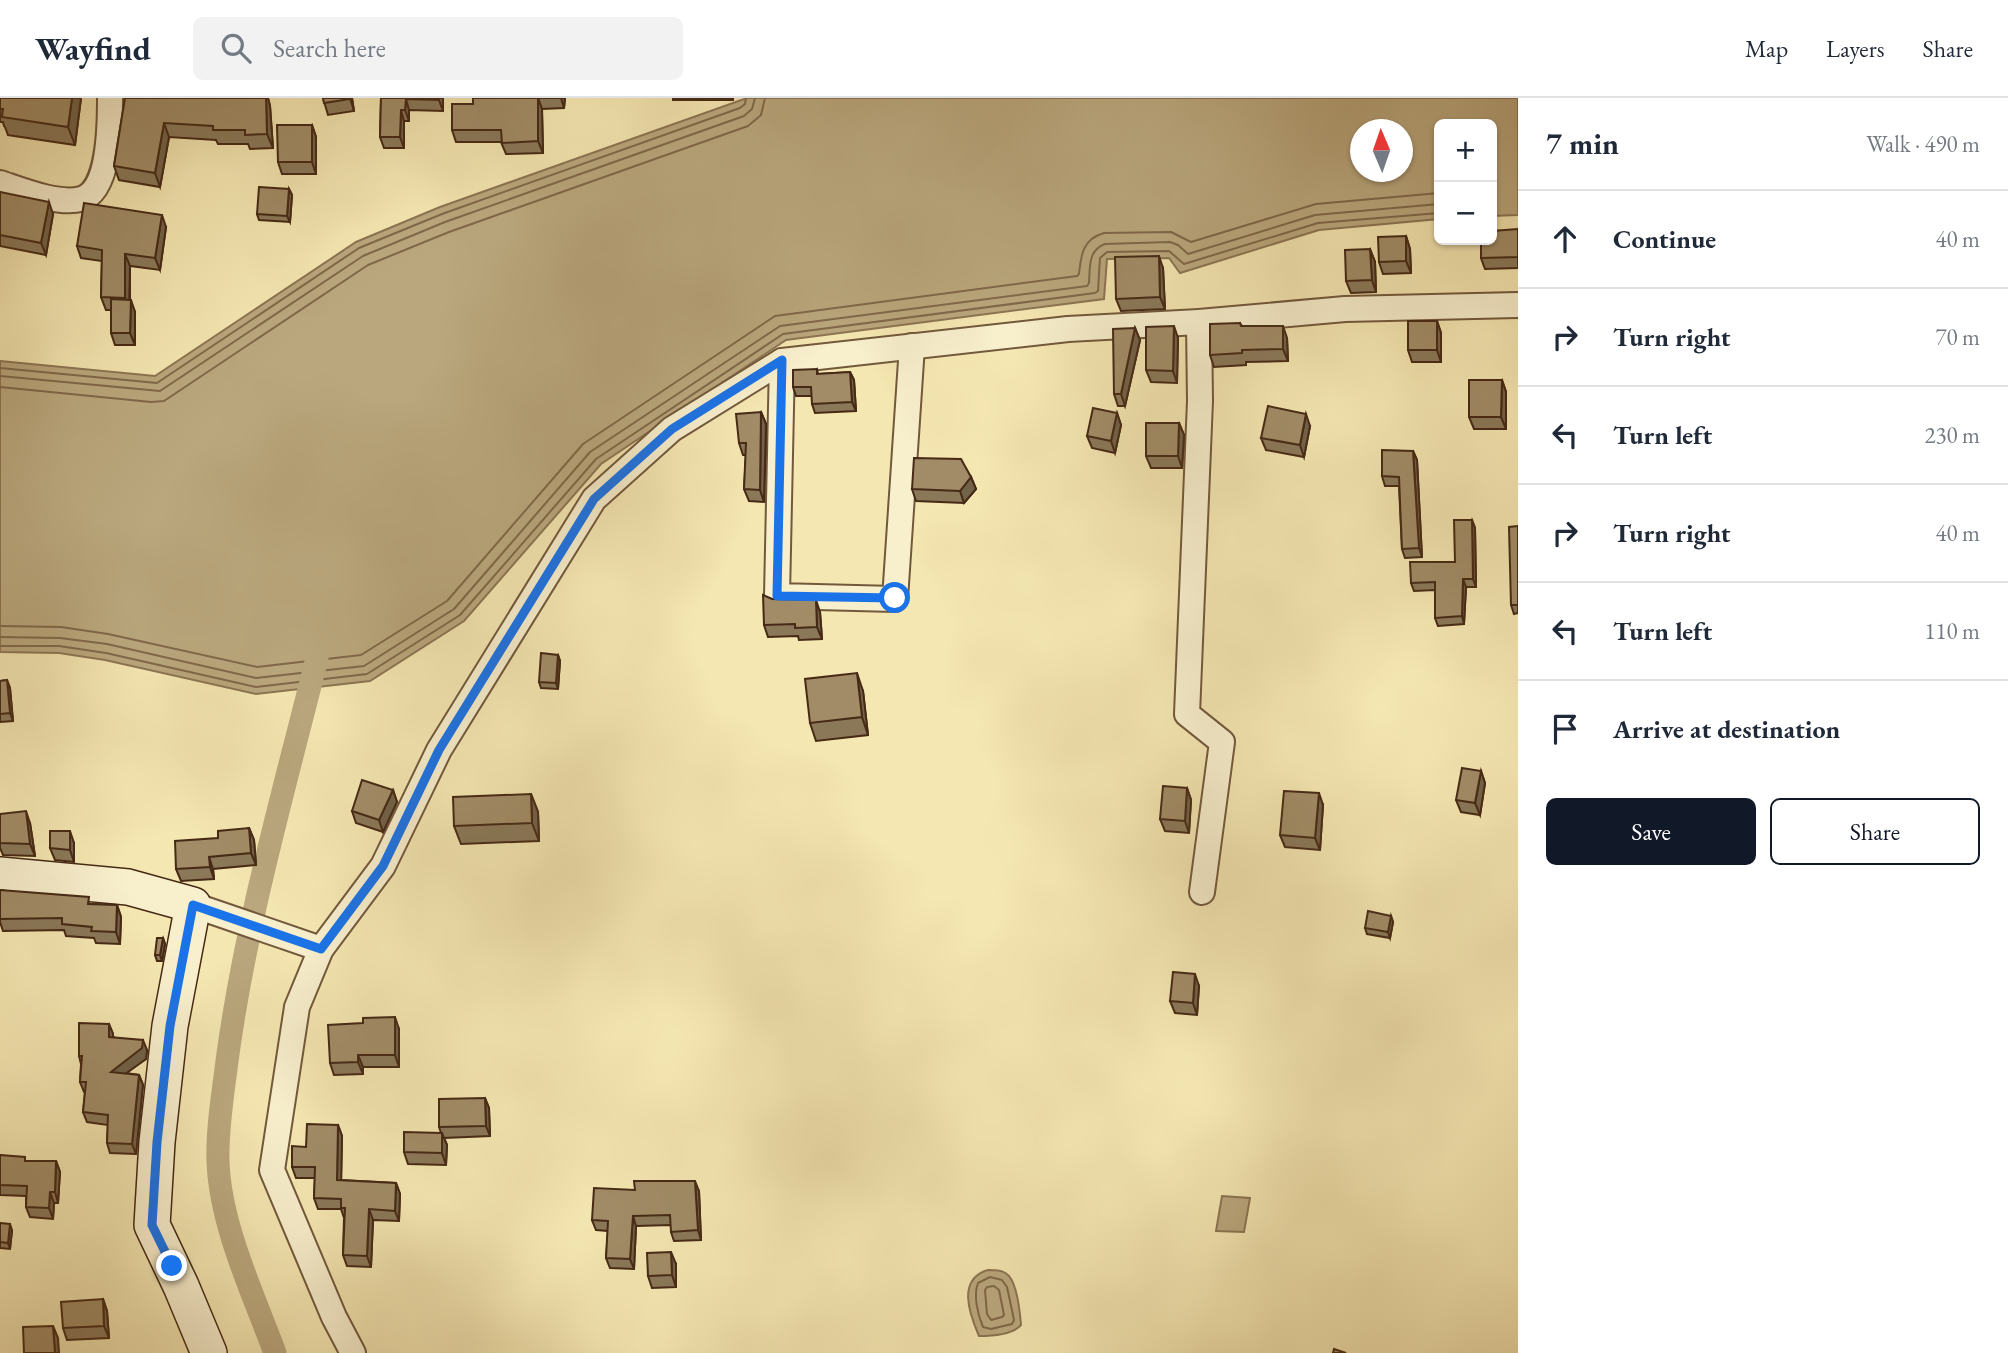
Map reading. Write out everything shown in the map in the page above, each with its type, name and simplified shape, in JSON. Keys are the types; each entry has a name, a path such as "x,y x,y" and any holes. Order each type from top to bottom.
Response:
{"street":[{"path":"0,183 46,197 78,200 90,195 104,166 110,123 110,98"},
{"path":"353,1353 334,1317 272,1170 298,1007 321,949 383,866 439,750 594,499 672,429 782,360 1068,329 1199,322 1345,309 1518,305"},
{"path":"1199,322 1200,401 1187,715 1222,741 1202,892"},
{"path":"782,360 777,596 895,598 912,346"},
{"path":"0,875 128,887 193,905 321,949"},
{"path":"193,905 170,1026 157,1142 152,1225 209,1353"}],"water":[{"path":"747,98 1518,98 1518,215 1497,216 1497,119 1434,119 1434,219 1319,230 1180,273 1169,258 1107,259 1104,299 786,340 601,464 464,621 370,681 256,694 105,660 59,653 0,652 0,361 155,376 356,242 440,207"},
{"path":"1222,1196 1250,1198 1244,1232 1216,1231"},
{"path":"988,1270 1005,1273 1015,1286 1021,1325 1007,1333 979,1336 969,1307 969,1289 978,1274"}],"building":[{"path":"0,98 72,98 68,127 2,117"},
{"path":"125,98 266,98 267,134 245,135 245,130 213,130 213,126 164,123 155,173 114,166"},
{"path":"323,98 350,98 350,99 324,103"},
{"path":"381,98 439,100 406,99 405,110 401,110 400,137 380,137"},
{"path":"473,98 538,98 538,141 502,143 501,130 452,130 452,104 473,104"},
{"path":"277,125 312,125 312,162 278,162"},
{"path":"259,187 289,189 287,216 257,214"},
{"path":"0,192 49,202 41,243 0,235"},
{"path":"84,203 162,215 155,258 125,254 125,298 101,297 102,250 77,246"},
{"path":"1518,229 1518,257 1481,258 1481,245 1497,245 1497,231"},
{"path":"1406,236 1406,261 1379,262 1378,237"},
{"path":"1370,249 1372,280 1346,281 1345,250"},
{"path":"1159,256 1160,297 1116,299 1115,257"},
{"path":"111,299 131,300 130,333 111,333"},
{"path":"1408,321 1437,321 1437,350 1408,350"},
{"path":"1240,323 1241,326 1283,326 1283,349 1242,350 1242,353 1210,355 1210,324"},
{"path":"1174,326 1173,371 1146,370 1146,327"},
{"path":"1135,328 1121,394 1114,394 1113,329"},
{"path":"817,369 817,374 850,372 852,402 812,404 811,387 793,387 793,370"},
{"path":"1469,380 1502,380 1501,417 1469,417"},
{"path":"1268,406 1306,414 1300,445 1261,438"},
{"path":"1093,408 1117,413 1111,441 1087,436"},
{"path":"761,412 760,490 744,489 746,443 739,443 736,414"},
{"path":"1146,423 1179,423 1178,456 1146,456"},
{"path":"1382,450 1413,451 1419,548 1402,549 1399,477 1382,476"},
{"path":"914,458 961,459 971,477 960,491 912,489"},
{"path":"1454,520 1472,520 1473,579 1463,579 1462,616 1435,618 1435,582 1411,583 1410,562 1455,562"},
{"path":"1518,526 1518,605 1511,605 1509,527"},
{"path":"763,595 772,599 816,600 817,627 795,628 795,624 764,625"},
{"path":"541,653 558,655 556,683 539,682"},
{"path":"857,673 862,717 810,723 805,679"},
{"path":"7,680 10,713 0,714 0,681"},
{"path":"1462,768 1481,771 1475,803 1456,800"},
{"path":"362,780 393,790 379,820 352,811"},
{"path":"1163,786 1187,788 1185,821 1160,819"},
{"path":"1284,791 1319,793 1315,838 1280,835"},
{"path":"531,794 532,823 454,826 453,797"},
{"path":"26,811 30,844 0,843 0,814"},
{"path":"249,828 251,853 209,857 210,867 176,869 175,841 218,838 218,831"},
{"path":"50,831 70,831 70,850 50,848"},
{"path":"0,890 89,897 88,904 117,905 116,932 91,931 92,927 62,924 62,918 0,919"},
{"path":"1368,911 1391,916 1388,932 1365,928"},
{"path":"157,938 163,938 160,955 155,955"},
{"path":"1173,972 1195,974 1193,1003 1170,1001"},
{"path":"395,1017 395,1055 358,1055 358,1062 330,1063 328,1025 363,1023 363,1018"},
{"path":"79,1023 109,1024 109,1037 143,1040 142,1048 111,1072 139,1075 132,1144 107,1143 108,1115 83,1112 86,1082 80,1082 82,1056 79,1056"},
{"path":"485,1098 486,1126 439,1127 439,1099"},
{"path":"307,1124 338,1125 337,1180 396,1183 395,1211 369,1209 367,1256 343,1255 345,1208 341,1208 341,1199 314,1198 315,1167 292,1167 292,1146 306,1147"},
{"path":"404,1132 442,1133 442,1153 404,1152"},
{"path":"0,1155 25,1157 25,1161 56,1161 55,1192 50,1192 49,1208 26,1207 27,1186 0,1185"},
{"path":"634,1181 695,1181 698,1230 671,1232 670,1215 633,1216 630,1259 606,1258 608,1221 592,1220 594,1188 635,1190"},
{"path":"0,1223 10,1224 8,1243 0,1242"},
{"path":"671,1252 672,1275 648,1276 647,1253"},
{"path":"103,1299 104,1326 63,1328 61,1302"},
{"path":"53,1326 55,1353 24,1353 23,1327"}],"waterway":[{"path":"275,1353 231,1234 220,1185 218,1136 244,959 266,858 317,658"}],"route":[{"path":"172,1266 152,1225 157,1142 170,1026 193,905 321,949 383,866 439,750 594,499 672,429 782,360 777,596 895,598"}]}
